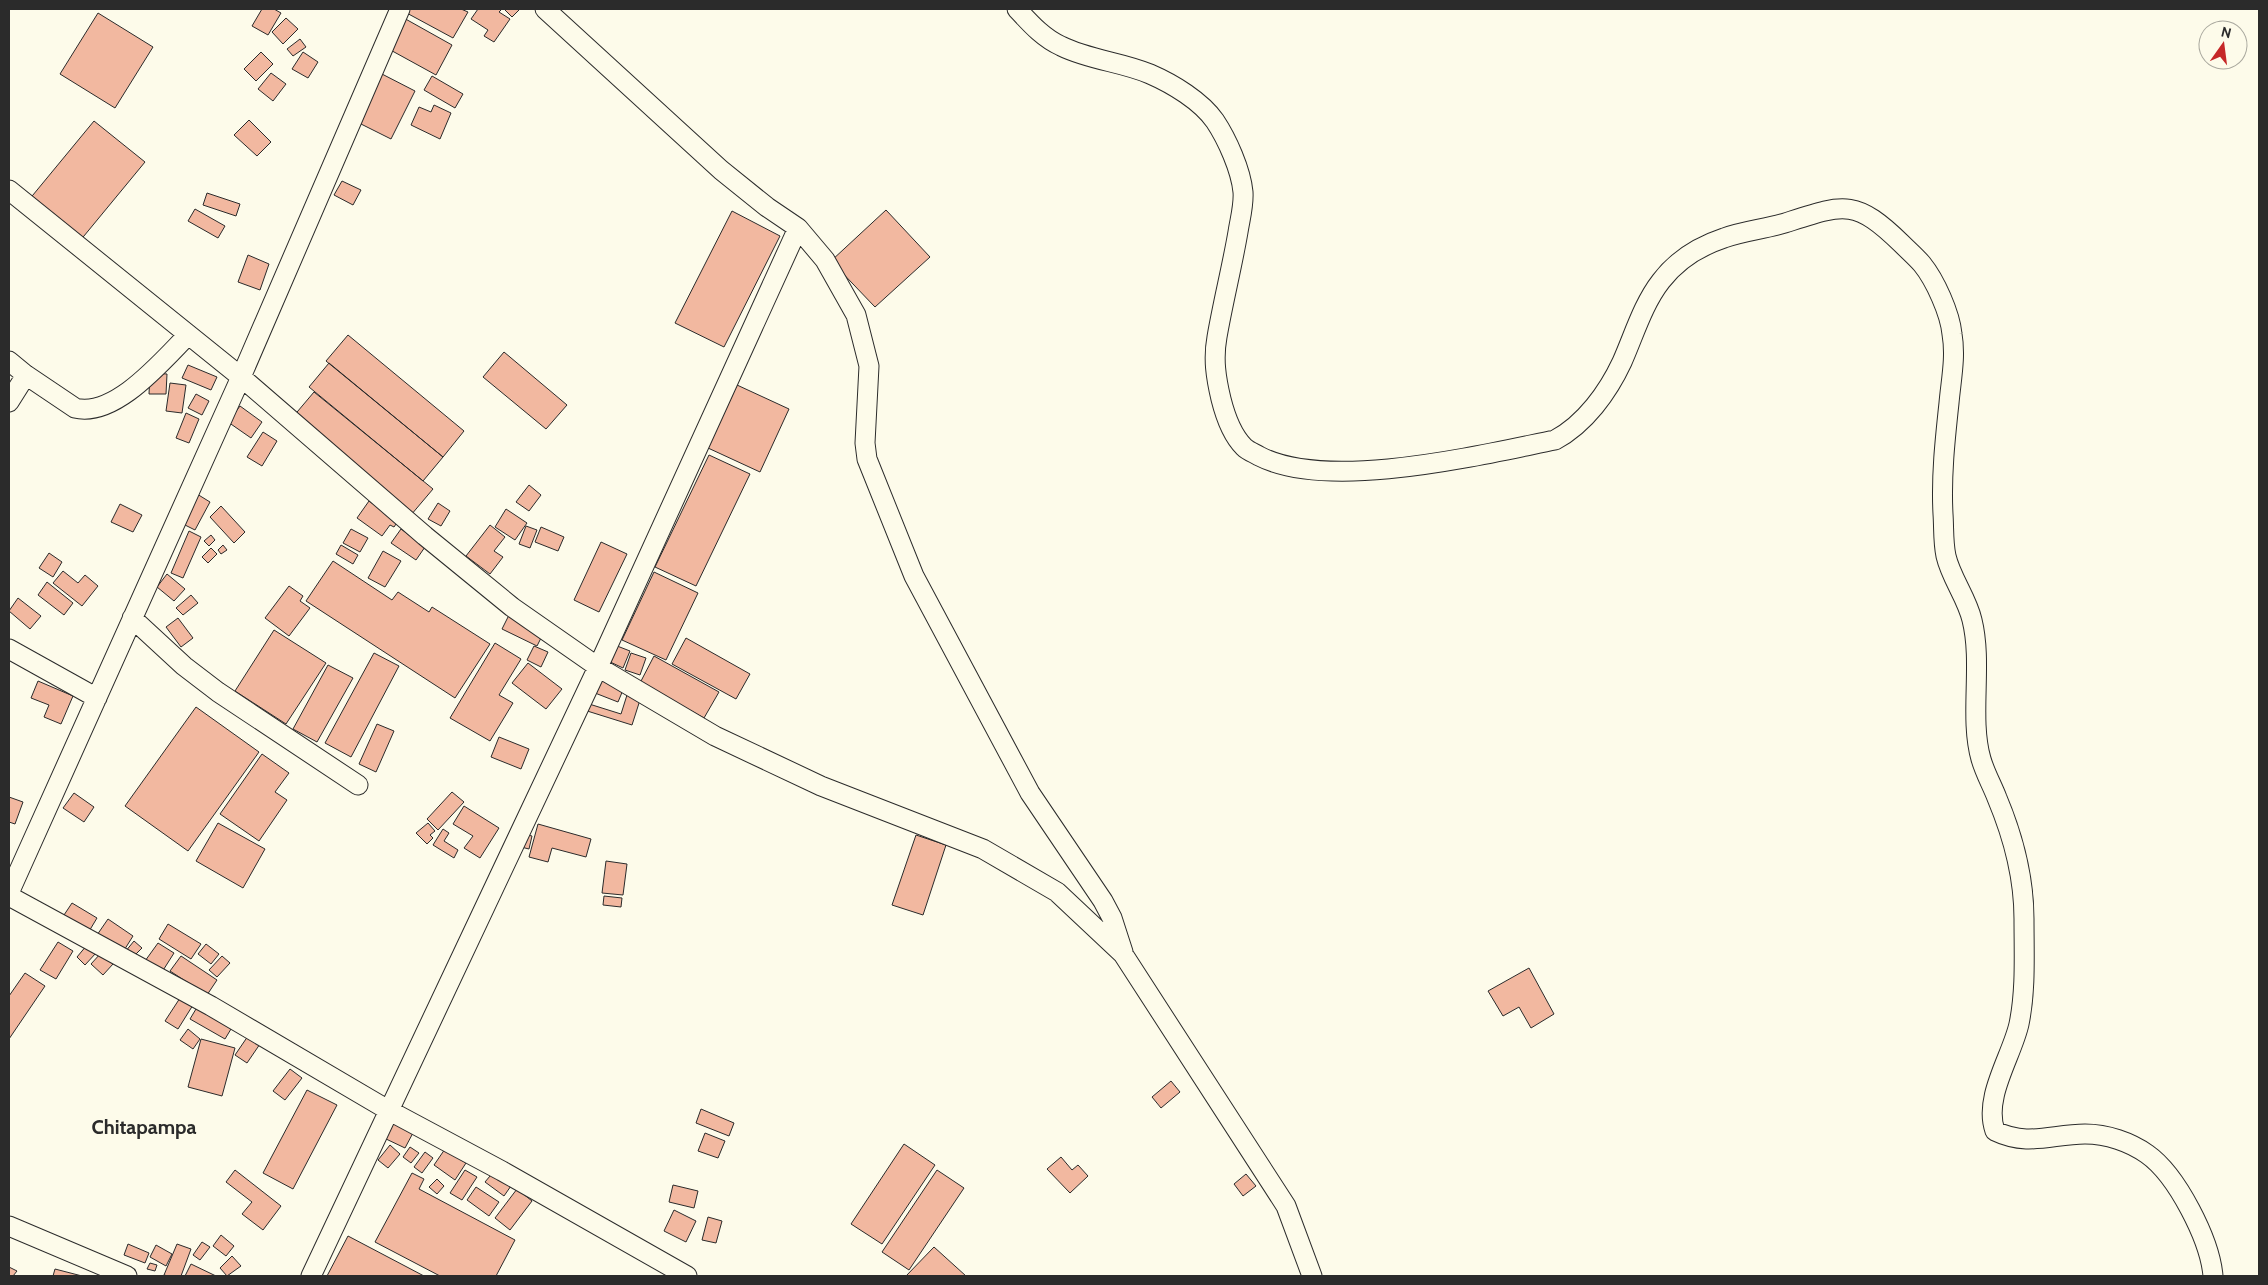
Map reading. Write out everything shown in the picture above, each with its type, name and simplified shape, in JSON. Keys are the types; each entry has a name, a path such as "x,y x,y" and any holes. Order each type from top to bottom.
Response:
{"street":[{"path":"400,9 241,376 9,894 211,1006 388,1110 502,1170 687,1276"},
{"path":"545,9 721,170 767,207 798,228 824,260 856,315 869,366 865,444 867,459 914,576 1030,794 1112,918 1124,954 1286,1206 1312,1276"},
{"path":"1017,9 1038,31 1059,46 1101,61 1150,74 1198,102 1215,121 1238,169 1243,193 1232,266 1214,355 1216,381 1234,434 1245,448 1267,460 1293,467 1320,470 1373,470 1453,461 1555,440 1568,433 1584,418 1603,393 1620,365 1643,312 1660,283 1677,263 1701,248 1726,237 1784,223 1822,210 1844,207 1861,211 1883,225 1924,265 1946,307 1952,332 1954,359 1941,488 1947,558 1972,620 1977,675 1977,730 1980,756 1998,799 2021,874 2024,916 2023,996 2018,1027 1997,1084 1992,1122 1995,1131 2006,1136 2031,1140 2085,1134 2110,1137 2130,1144 2148,1154 2167,1173 2201,1230 2213,1276"},
{"path":"9,190 241,376 425,536 512,607 598,667 724,740 820,786 983,849 1056,892 1124,954"},
{"path":"311,1276 598,667 798,228"},
{"path":"9,361 26,375 75,408 85,411 118,400 188,335"},
{"path":"9,402 26,375"},
{"path":"132,618 184,666 218,692 358,785"},
{"path":"9,649 96,698"},
{"path":"9,1226 127,1276"}],"building":[{"path":"262,9 274,9 281,13 268,35 252,26"},
{"path":"404,9 461,9 468,12 453,38 403,11"},
{"path":"478,9 502,9 499,12 510,19 494,42 484,36 488,30 471,19"},
{"path":"504,9 520,9 512,17"},
{"path":"98,13 153,47 115,108 60,74"},
{"path":"402,17 452,45 436,75 385,47"},
{"path":"286,18 298,29 283,44 272,32"},
{"path":"300,39 306,47 293,56 287,49"},
{"path":"261,52 273,64 256,81 244,69"},
{"path":"303,52 318,62 308,78 292,69"},
{"path":"271,73 286,84 273,101 258,89"},
{"path":"380,73 415,91 391,139 355,121"},
{"path":"432,76 463,94 455,108 424,90"},
{"path":"434,105 451,113 440,139 411,125 419,107 431,112"},
{"path":"249,120 271,142 257,156 234,135"},
{"path":"94,121 145,162 79,242 28,201"},
{"path":"342,181 361,190 353,205 334,195"},
{"path":"207,193 240,204 236,216 203,205"},
{"path":"195,209 225,226 218,238 188,221"},
{"path":"886,210 930,257 875,307 831,261"},
{"path":"732,211 780,236 724,347 675,323"},
{"path":"248,255 269,264 260,290 238,282"},
{"path":"348,335 464,431 443,457 326,361"},
{"path":"504,352 567,405 546,429 483,377"},
{"path":"329,363 443,457 423,481 309,387"},
{"path":"188,365 217,377 211,390 182,378"},
{"path":"150,373 167,374 166,394 149,394"},
{"path":"170,383 186,385 182,413 166,411"},
{"path":"737,385 789,409 760,472 708,448"},
{"path":"314,392 433,489 411,515 292,418"},
{"path":"196,394 209,401 202,415 188,408"},
{"path":"240,406 262,422 251,438 228,422"},
{"path":"186,413 199,419 189,443 176,438"},
{"path":"263,432 277,441 262,466 247,457"},
{"path":"709,455 750,474 696,586 655,567"},
{"path":"529,485 541,495 529,511 516,502"},
{"path":"197,494 210,502 195,530 181,523"},
{"path":"369,501 398,521 394,527 390,525 382,536 357,518"},
{"path":"438,503 450,511 441,526 428,519"},
{"path":"120,504 142,515 133,532 111,522"},
{"path":"221,506 245,532 234,543 210,517"},
{"path":"506,509 527,523 515,540 495,527"},
{"path":"490,525 505,537 494,551 503,557 490,574 466,556"},
{"path":"526,526 537,530 530,548 519,544"},
{"path":"541,527 564,537 558,551 535,542"},
{"path":"351,529 368,538 360,552 343,543"},
{"path":"401,529 425,547 416,560 391,543"},
{"path":"189,531 201,537 183,578 171,573"},
{"path":"211,535 215,540 209,546 204,541"},
{"path":"601,542 627,554 599,612 574,600"},
{"path":"223,545 227,550 221,554 218,550"},
{"path":"341,545 358,555 353,564 336,554"},
{"path":"211,548 217,554 208,563 202,557"},
{"path":"383,551 401,561 385,587 368,578"},
{"path":"49,553 62,562 53,577 39,568"},
{"path":"333,561 392,600 398,592 429,612 432,607 490,644 455,698 306,601"},
{"path":"63,571 78,583 85,575 98,586 82,606 53,583"},
{"path":"654,572 698,593 666,660 622,640"},
{"path":"167,574 185,589 174,601 157,587"},
{"path":"47,582 73,603 64,615 38,595"},
{"path":"289,586 303,596 300,601 310,608 289,636 265,618"},
{"path":"191,595 198,603 183,615 176,608"},
{"path":"18,598 41,616 30,629 9,611"},
{"path":"509,615 544,632 537,646 502,629"},
{"path":"178,618 193,638 181,647 166,627"},
{"path":"274,630 326,663 286,724 235,691"},
{"path":"686,638 750,674 736,699 672,664"},
{"path":"495,643 521,659 499,695 513,703 490,741 450,718"},
{"path":"612,644 630,651 623,668 606,660"},
{"path":"534,646 548,652 541,667 527,660"},
{"path":"374,653 399,666 351,757 325,743"},
{"path":"631,653 646,658 640,675 625,670"},
{"path":"654,656 719,692 704,718 640,683"},
{"path":"528,663 562,689 546,709 512,683"},
{"path":"328,665 353,678 317,742 293,729"},
{"path":"600,680 623,690 618,702 595,693"},
{"path":"38,681 73,696 61,724 44,717 49,705 31,698"},
{"path":"627,695 640,700 632,725 584,710 586,703 621,714"},
{"path":"196,707 259,752 188,851 125,806"},
{"path":"377,724 394,731 376,772 359,764"},
{"path":"499,737 529,749 521,769 491,757"},
{"path":"262,754 289,773 275,792 287,800 259,841 220,814"},
{"path":"452,792 464,802 438,830 427,819"},
{"path":"74,793 94,807 84,822 63,808"},
{"path":"9,797 23,802 15,824 9,822"},
{"path":"464,806 499,828 480,858 464,848 473,836 453,824"},
{"path":"218,823 265,849 243,888 196,861"},
{"path":"428,823 435,831 430,835 433,838 427,844 416,833"},
{"path":"538,824 591,839 586,857 552,848 548,862 529,857"},
{"path":"443,829 449,833 444,841 458,850 454,858 433,845"},
{"path":"520,833 532,836 529,849 517,846"},
{"path":"916,835 946,845 923,915 892,905"},
{"path":"606,861 627,864 623,895 602,893"},
{"path":"604,896 622,898 621,907 603,905"},
{"path":"72,903 97,918 88,933 62,918"},
{"path":"108,919 133,936 123,952 97,935"},
{"path":"168,924 201,944 191,959 159,939"},
{"path":"134,941 142,948 132,958 125,952"},
{"path":"58,942 73,951 56,979 40,970"},
{"path":"158,943 174,953 162,972 145,961"},
{"path":"206,944 219,954 211,964 198,954"},
{"path":"87,945 96,953 85,965 77,957"},
{"path":"101,953 113,964 103,975 91,964"},
{"path":"181,956 217,980 207,995 170,971"},
{"path":"222,956 230,963 217,977 209,970"},
{"path":"1529,968 1554,1014 1531,1028 1519,1007 1503,1016 1488,991"},
{"path":"25,973 45,986 9,1039 9,996"},
{"path":"180,998 193,1005 178,1029 165,1021"},
{"path":"199,1004 234,1024 225,1039 190,1019"},
{"path":"188,1029 200,1039 193,1049 180,1040"},
{"path":"248,1036 260,1044 247,1063 235,1055"},
{"path":"201,1039 235,1048 222,1096 188,1087"},
{"path":"290,1069 302,1078 285,1100 273,1091"},
{"path":"1171,1081 1180,1092 1161,1108 1152,1097"},
{"path":"307,1090 337,1105 293,1189 263,1173"},
{"path":"701,1109 734,1123 729,1136 696,1123"},
{"path":"393,1120 414,1131 405,1148 384,1138"},
{"path":"705,1133 725,1141 718,1158 698,1151"},
{"path":"904,1144 935,1165 882,1244 851,1224"},
{"path":"390,1145 400,1154 388,1168 378,1160"},
{"path":"410,1147 419,1153 411,1163 403,1157"},
{"path":"445,1149 466,1163 455,1180 434,1165"},
{"path":"425,1152 433,1158 422,1173 414,1167"},
{"path":"1061,1157 1072,1170 1078,1165 1088,1176 1070,1193 1047,1169"},
{"path":"235,1170 281,1206 263,1230 242,1214 252,1202 226,1182"},
{"path":"465,1170 477,1177 462,1200 450,1193"},
{"path":"495,1170 513,1183 504,1196 485,1182"},
{"path":"937,1170 964,1188 909,1270 882,1252"},
{"path":"412,1173 424,1179 419,1189 515,1240 496,1276 440,1276 375,1242"},
{"path":"1246,1174 1256,1186 1243,1196 1234,1184"},
{"path":"437,1179 444,1186 437,1194 429,1187"},
{"path":"673,1185 698,1191 694,1208 669,1202"},
{"path":"476,1187 499,1202 489,1216 467,1200"},
{"path":"517,1189 532,1201 510,1230 495,1218"},
{"path":"674,1210 696,1221 686,1242 664,1231"},
{"path":"708,1217 722,1221 716,1243 702,1240"},
{"path":"221,1235 234,1246 226,1256 213,1246"},
{"path":"348,1236 424,1276 327,1276"},
{"path":"202,1242 210,1247 200,1260 193,1255"},
{"path":"128,1244 149,1253 145,1263 124,1255"},
{"path":"177,1244 191,1249 181,1276 164,1275"},
{"path":"156,1245 172,1254 166,1266 150,1257"},
{"path":"934,1247 966,1276 906,1276"},
{"path":"232,1256 241,1266 227,1276 220,1268"},
{"path":"150,1263 157,1265 155,1271 147,1269"},
{"path":"191,1264 216,1276 185,1276"},
{"path":"9,1267 17,1271 13,1276 9,1276"},
{"path":"55,1269 82,1276 53,1276"}],"district":[{"name":"Chitapampa","path":"144,1127"}]}
